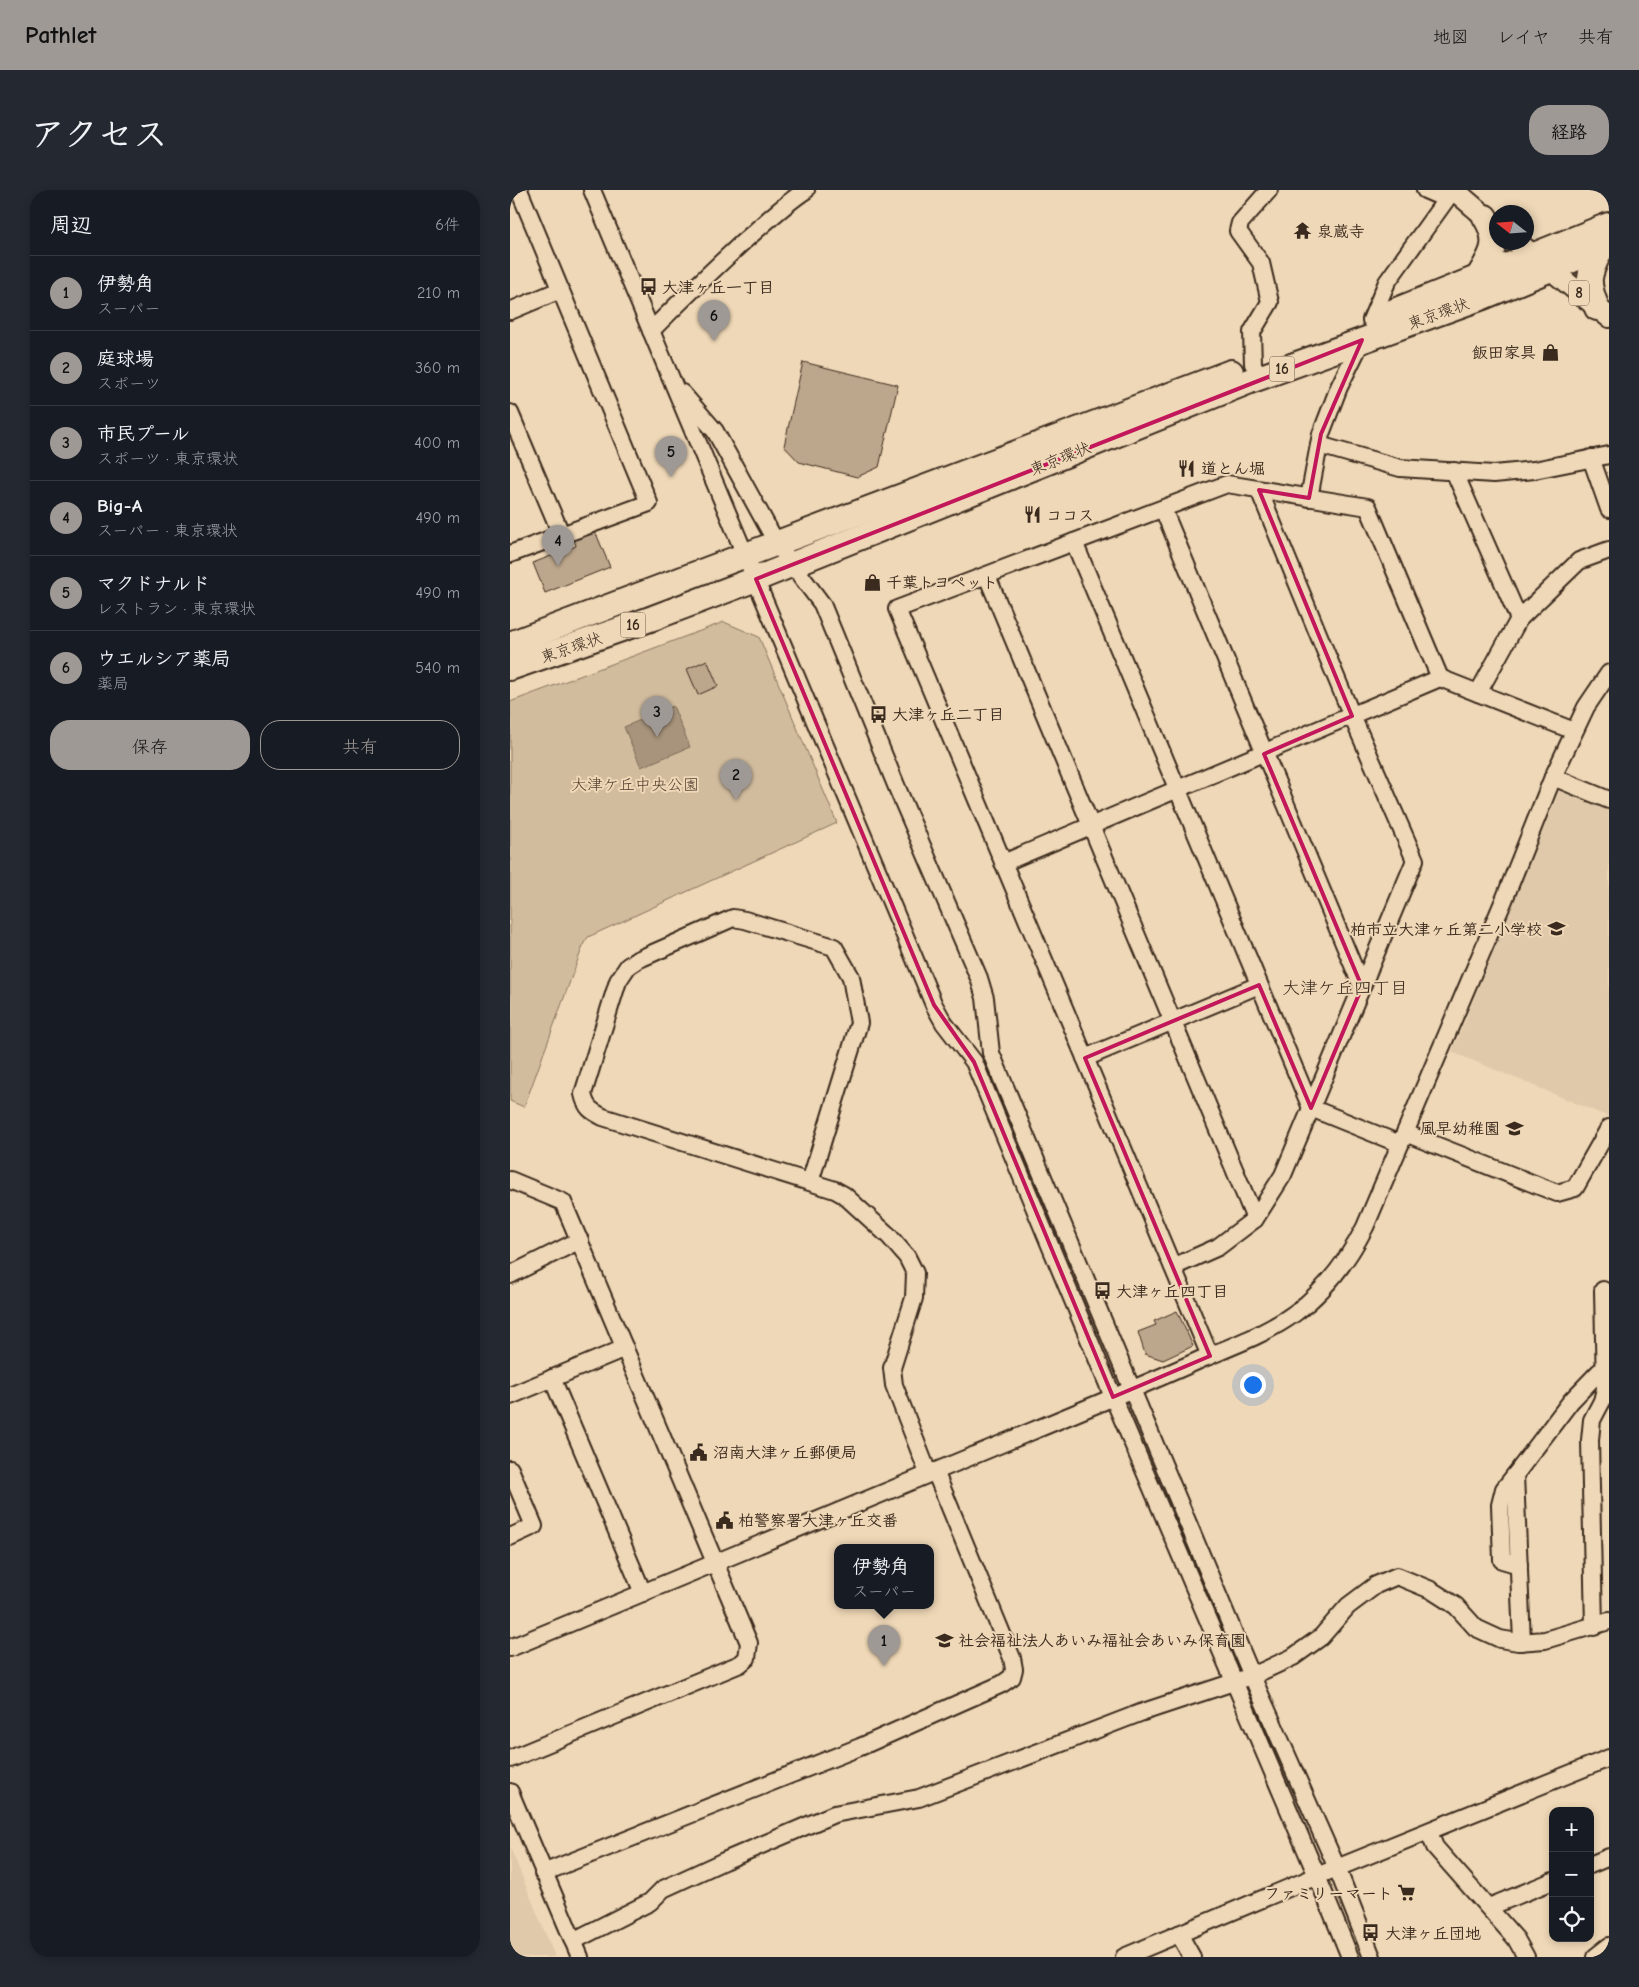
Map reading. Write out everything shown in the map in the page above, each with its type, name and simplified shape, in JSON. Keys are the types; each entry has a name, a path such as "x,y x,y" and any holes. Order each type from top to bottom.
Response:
{"highway":[{"name":"東京環状","path":"510,668 756,579 1250,381 1477,279 1609,224"},
{"name":"東京環状","path":"510,644 1253,364 1483,296 1534,256 1606,246"},
{"path":"1603,313 1590,289 1590,277 1606,246"},
{"path":"1477,279 1493,250"}],"main road":[{"path":"1453,192 1489,219"},
{"name":"8","path":"1534,256 1603,313"}],"street":[{"path":"510,554 649,503 519,190"},
{"path":"592,190 934,1005 944,1022 974,1062 1113,1397 1350,1957"},
{"path":"651,331 696,286 787,202 806,190"},
{"path":"1253,364 1252,332 1270,302 1261,264 1238,231 1240,223 1269,190"},
{"path":"1425,190 1453,192"},
{"path":"1309,498 1321,434 1339,386 1387,282 1453,192"},
{"path":"510,311 560,290"},
{"path":"672,382 715,431 777,544 822,604 898,790 979,978 986,998 991,1053 1252,1676 1337,1868 1372,1957"},
{"path":"510,413 562,536"},
{"path":"1319,445 1400,468 1494,474 1534,470 1609,455"},
{"path":"1591,458 1609,509"},
{"path":"1454,471 1519,619"},
{"path":"1210,1356 897,609 1227,484 1368,507 1440,678"},
{"path":"1173,1267 1218,1247 1255,1219 1283,1174 1415,860 1352,716 1259,490"},
{"path":"1163,509 1362,987"},
{"path":"1074,542 1311,1108 1403,1138 1557,1193 1576,1188 1609,1128"},
{"path":"1478,693 1519,619 1579,561 1609,550"},
{"path":"987,576 1255,1219"},
{"path":"510,1648 1132,1390 1277,1325 1305,1305 1325,1286 1353,1249 1365,1227 1504,900 1553,777 1586,707 1609,673"},
{"path":"1003,863 1440,678 1574,731"},
{"path":"1553,777 1609,800"},
{"path":"543,1873 860,1747 1002,1684 1012,1677 1014,1669 1012,1658 894,1385 892,1368 914,1298 915,1273 907,1257 889,1236 844,1194 603,1117 585,1106 583,1094 586,1084 618,980 628,966 637,960 733,918 834,947 851,977 859,1023 810,1182"},
{"path":"1085,1058 1259,985"},
{"path":"510,1180 563,1202 749,1643 747,1658 740,1664 510,1759"},
{"path":"510,1274 580,1240"},
{"path":"573,1941 650,1902 663,1889 834,1814 919,1798 1140,1713 1252,1676 1294,1657 1321,1637 1348,1606 1376,1585 1396,1576 1431,1590 1456,1606 1476,1628 1500,1639 1522,1642 1545,1640 1601,1624 1590,1440 1594,1414 1602,1401 1605,1389 1603,1290"},
{"path":"510,1396 625,1348"},
{"path":"1522,1642 1515,1475 1571,1401 1598,1372 1605,1369"},
{"path":"552,1378 643,1593"},
{"path":"1571,1401 1594,1414"},
{"path":"510,1469 534,1526 510,1537"},
{"path":"1124,1957 1317,1876 1608,1761"},
{"path":"510,1792 580,1957"},
{"path":"1429,1832 1435,1847 1516,1939 1526,1957"},
{"path":"1594,1863 1609,1857"},
{"path":"1489,1907 1549,1882"},
{"path":"1180,1934 1192,1957"},
{"path":"1595,1957 1609,1946"}],"highlighted area":[{"path":"1362,340 1321,434 1309,498 1259,490 1352,716 1264,754 1362,987 1311,1108 1259,985 1085,1058 1210,1356 1113,1397 974,1062 934,1005 756,579"}],"shaded area":[{"path":"673,706 690,747 641,767 624,727"},
{"name":"柏市立大津ヶ丘第二小学校","path":"1561,787 1609,807 1609,1117 1452,1052"},
{"path":"510,1847 555,1957 510,1957"}],"green space":[{"name":"大津ケ丘中央公園","path":"724,622 759,637 837,823 588,937 584,943 524,1107 510,1101 510,702"}],"building":[{"path":"803,362 898,385 879,467 857,477 799,462 784,446"},
{"path":"595,531 610,567 545,593 533,563 576,546 574,539"},
{"path":"707,660 718,686 698,695 687,669"},
{"path":"1177,1311 1193,1346 1163,1360 1145,1354 1138,1332 1156,1325 1154,1321"}],"place":[{"name":"泉蔵寺","path":"1303,231"},
{"name":"大津ヶ丘一丁目","path":"648,287"},
{"name":"ウエルシア薬局","path":"714,341"},
{"name":"飯田家具","path":"1550,352"},
{"name":"道とん堀","path":"1187,468"},
{"name":"マクドナルド","path":"671,477"},
{"name":"ココス","path":"1032,515"},
{"name":"Big-A","path":"558,566"},
{"name":"千葉トヨペット","path":"872,582"},
{"name":"大津ヶ丘二丁目","path":"878,714"},
{"name":"市民プール","path":"657,737"},
{"name":"庭球場","path":"736,800"},
{"name":"柏市立大津ヶ丘第二小学校","path":"1556,929"},
{"name":"風早幼稚園","path":"1514,1128"},
{"name":"大津ヶ丘四丁目","path":"1102,1291"},
{"name":"沼南大津ヶ丘郵便局","path":"699,1452"},
{"name":"柏警察署大津ヶ丘交番","path":"724,1520"},
{"name":"社会福祉法人あいみ福祉会あいみ保育園","path":"944,1640"},
{"name":"伊勢角","path":"884,1666"},
{"name":"ファミリーマート","path":"1407,1893"},
{"name":"大津ヶ丘団地","path":"1371,1933"}],"district":[{"name":"大津ケ丘四丁目","path":"1345,988"}]}
